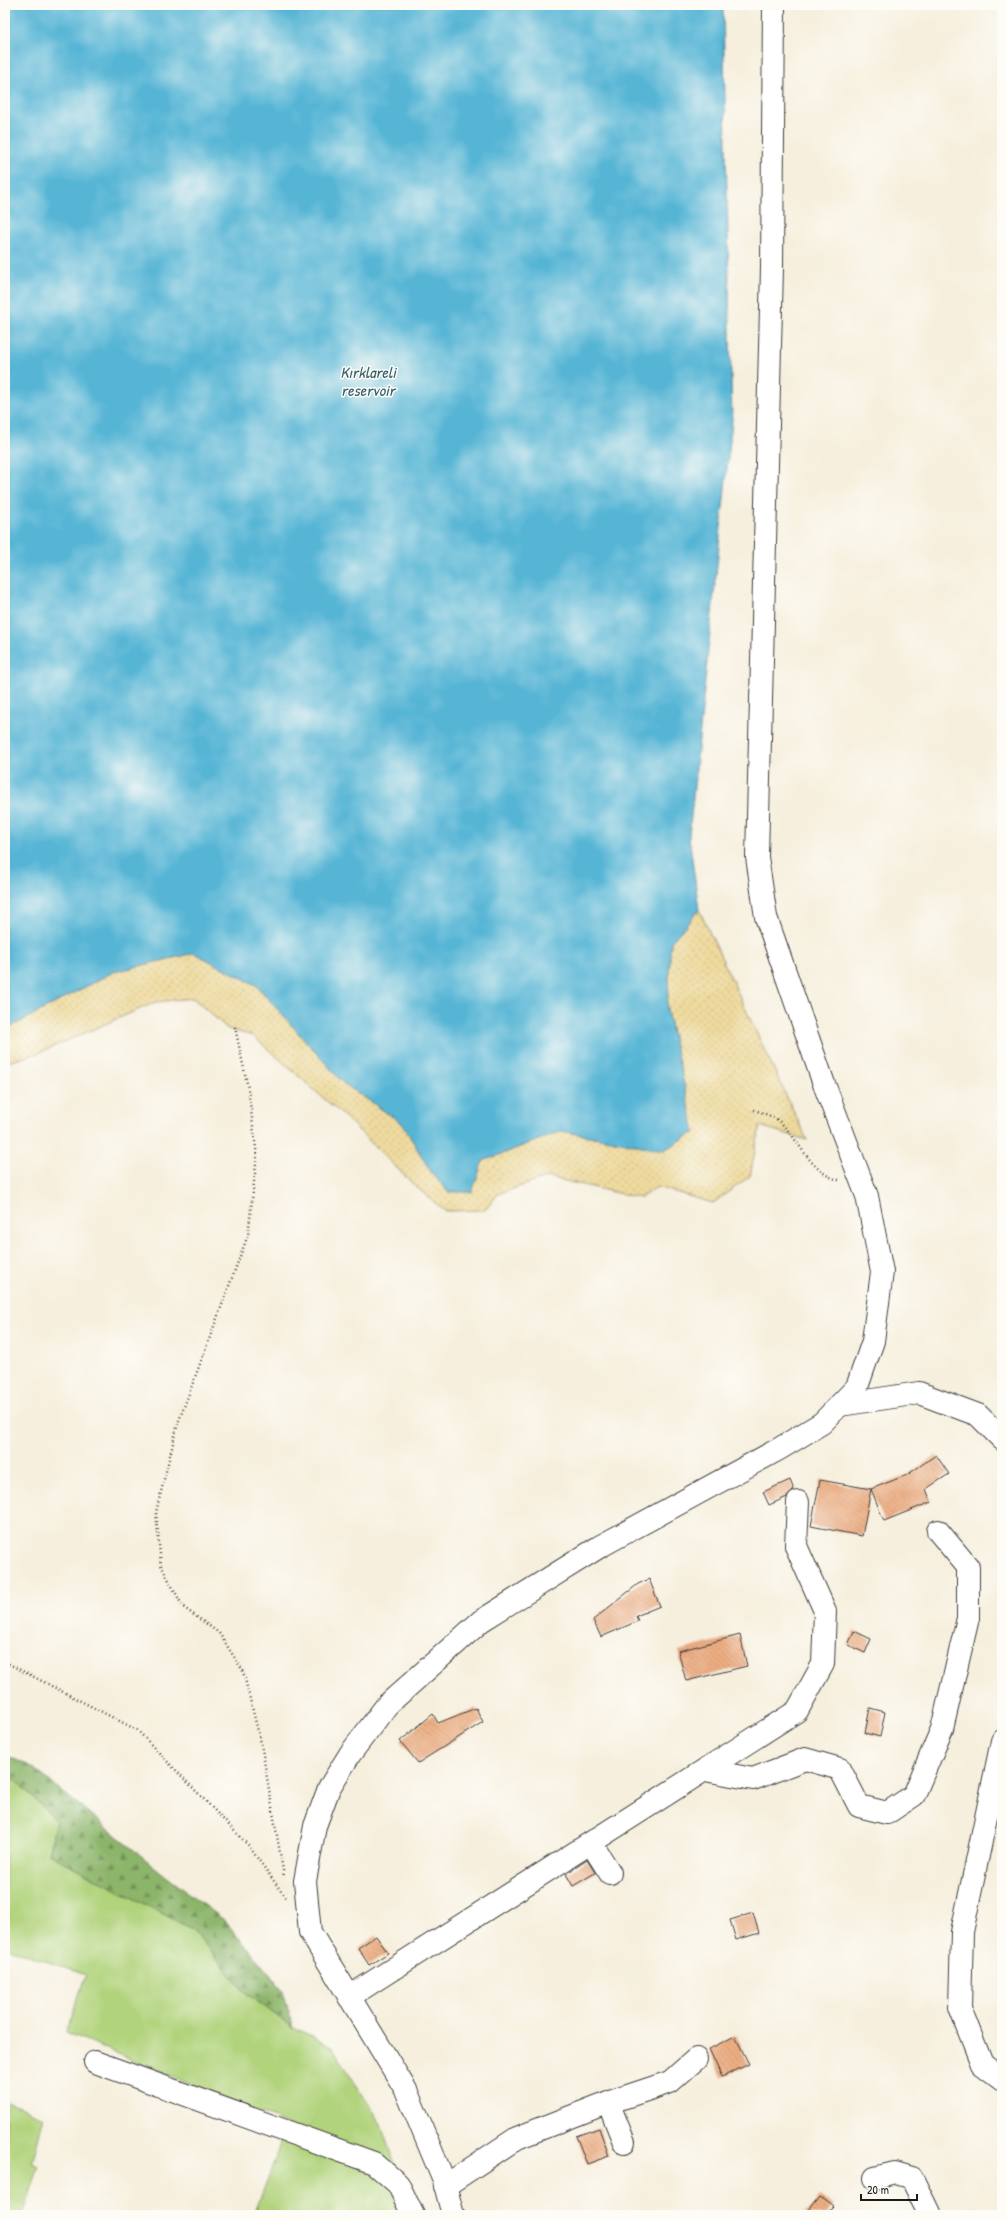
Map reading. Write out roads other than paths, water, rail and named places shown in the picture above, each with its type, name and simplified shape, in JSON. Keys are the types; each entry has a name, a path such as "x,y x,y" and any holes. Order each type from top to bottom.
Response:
{"street":[{"path":"454,2215 445,2186 406,2090 348,1997 310,1932 305,1881 315,1826 329,1788 350,1754 387,1705 481,1621 600,1547 779,1449 822,1423 857,1387 873,1341 882,1272 867,1196 824,1084 766,917 757,857 772,268 774,5"},
{"path":"840,1405 919,1393 978,1415 1002,1439"},
{"path":"348,1997 797,1711 823,1664 825,1611 796,1546 798,1502"},
{"path":"704,1770 753,1779 805,1758 840,1769 859,1806 887,1813 914,1795 942,1729 968,1618 968,1567 938,1531"},
{"path":"1002,1741 962,1932 960,2008 982,2064 1002,2079"},
{"path":"590,1843 610,1873"},
{"path":"445,2186 517,2138 608,2102 670,2082 696,2059"},
{"path":"95,2062 374,2164 398,2184 413,2215"},
{"path":"608,2102 624,2142"},
{"path":"875,2178 895,2173 912,2178 930,2215"}],"water":[{"name":"Kırklareli reservoir","path":"5,5 723,5 732,421 689,836 699,910 671,942 667,1011 695,1132 664,1150 562,1131 483,1161 472,1192 448,1192 431,1172 402,1123 343,1083 256,985 194,953 113,972 5,1030"}]}
